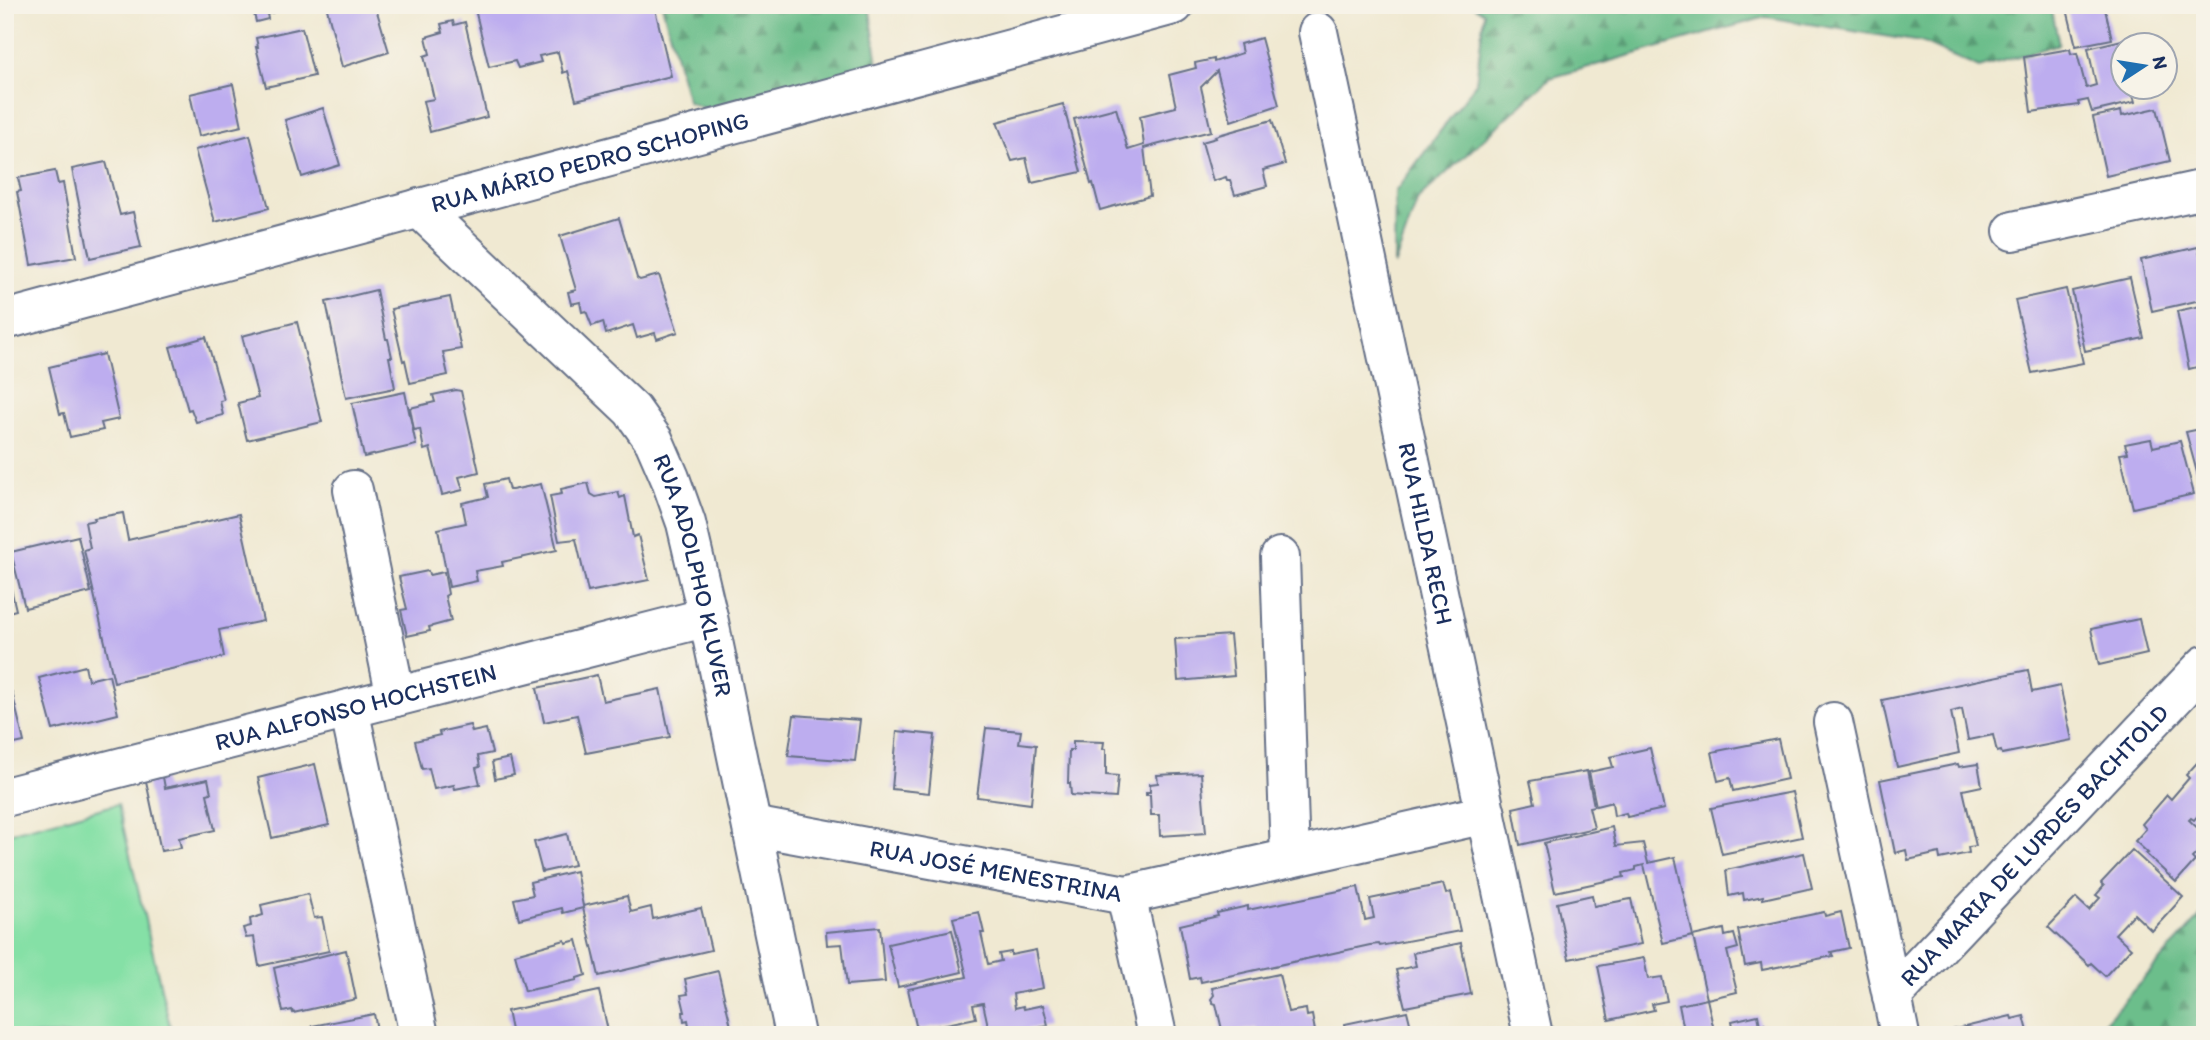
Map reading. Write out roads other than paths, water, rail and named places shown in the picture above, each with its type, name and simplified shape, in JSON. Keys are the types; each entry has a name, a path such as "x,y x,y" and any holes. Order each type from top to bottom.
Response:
{"street":[{"name":"RUA MÁRIO PEDRO SCHOPING","path":"5,320 1174,5"},
{"name":"RUA HILDA RECH","path":"1318,32 1533,1035"},
{"path":"2013,231 2205,189"},
{"name":"RUA ADOLPHO KLUVER","path":"419,208 632,410 654,441 686,523 795,1035"},
{"path":"353,490 396,697"},
{"path":"1280,557 1290,858"},
{"name":"RUA ALFONSO HOCHSTEIN","path":"5,797 708,617"},
{"name":"RUA MARIA DE LURDES BACHTOLD","path":"1892,996 2205,665"},
{"path":"349,709 419,1035"},
{"path":"1833,722 1900,1035"},
{"name":"RUA JOSÉ MENESTRINA","path":"752,826 1126,895 1486,814"},
{"path":"1126,895 1157,1035"}]}
